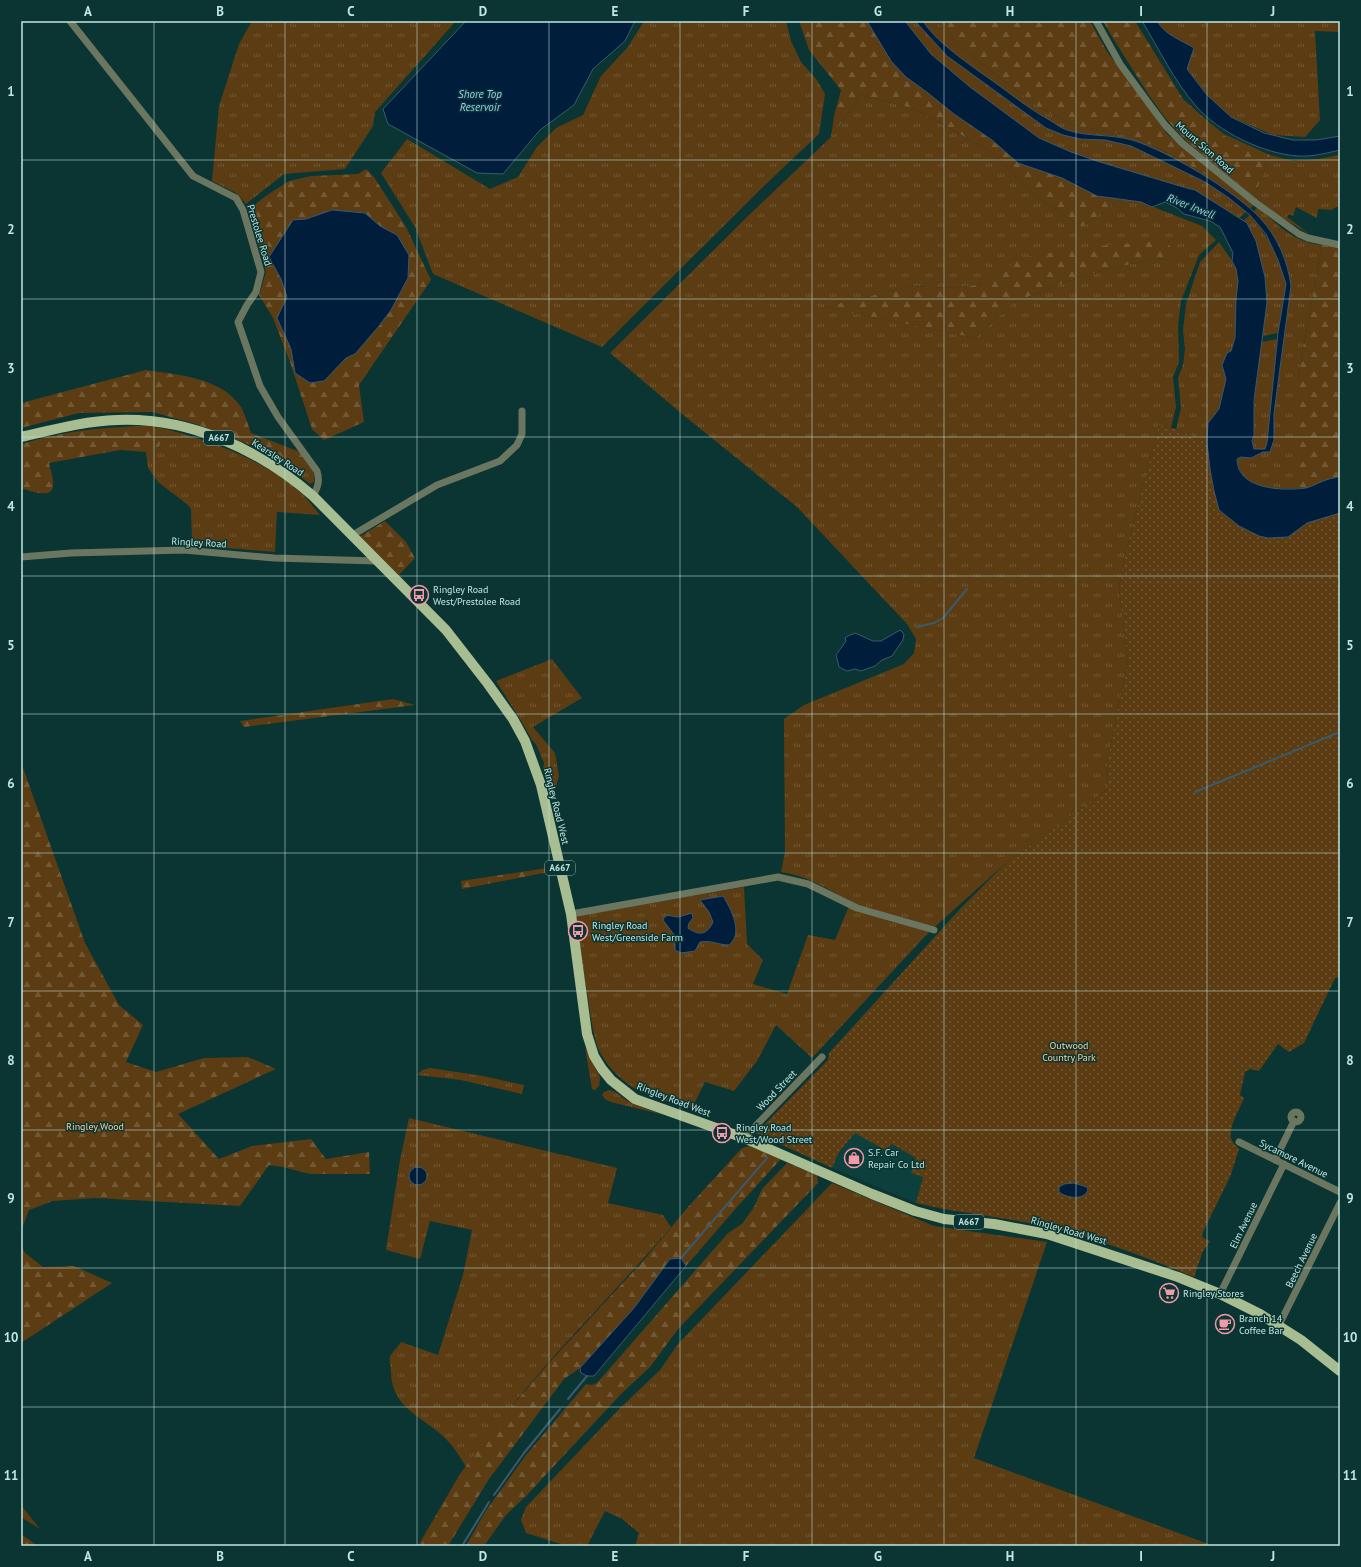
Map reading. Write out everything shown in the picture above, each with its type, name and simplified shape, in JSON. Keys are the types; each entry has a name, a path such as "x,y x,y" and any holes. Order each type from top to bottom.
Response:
{"main road":[{"name":"Kearsley Road","path":"21,437 85,423 116,420 142,420 191,429 241,448 273,465 294,479 313,496 376,561"},
{"name":"Ringley Road West","path":"376,561 446,630 471,660 513,719 525,741 541,785 571,914 587,1034 594,1056 611,1080 635,1099 744,1138 915,1211 944,1218 994,1224 1047,1234 1156,1269 1220,1294 1250,1308 1301,1340 1340,1371"}],"street":[{"name":"Prestolee Road","path":"70,21 193,176 236,198 243,210 261,272 256,292 238,322 260,386 278,417 317,471 319,478 318,487 313,496"},
{"name":"Mount Sion Road","path":"1096,21 1120,64 1165,125 1182,143 1256,203 1299,234 1308,238 1340,245"},
{"path":"351,536 437,485 500,461 517,445 522,434 522,411"},
{"name":"Ringley Road","path":"21,557 71,553 184,550 274,558 376,561"},
{"path":"571,914 778,877 808,884 857,908 934,930"},
{"name":"Wood Street","path":"744,1138 822,1057"},
{"path":"1275,1160 1294,1121"},
{"name":"Sycamore Avenue","path":"1239,1142 1340,1192"},
{"name":"Elm Avenue","path":"1220,1294 1284,1164"},
{"name":"Beech Avenue","path":"1279,1326 1340,1203"}],"shaded area":[{"path":"855,1133 892,1144 917,1158 923,1177 916,1203 832,1168 839,1152"}],"green space":[{"path":"252,21 456,21 375,112 373,126 345,169 284,174 246,204 236,193 212,181 219,106 239,44"},
{"path":"644,21 786,21 791,41 801,62 817,80 825,94 819,134 766,184 602,347 433,274 415,227 381,173 407,139 490,189 518,177 537,147 556,128 583,115 601,76 628,47"},
{"path":"799,21 867,21 891,61 906,77 954,114 992,140 1018,163 1062,178 1097,196 1120,199 1082,227 1033,194 990,151 915,109 861,95 831,137 834,116 841,90 809,50"},
{"path":"905,21 915,21 947,56 1046,128 1080,139 1105,140 1131,146 1205,182 1229,198 1246,212 1239,218 1195,190 1100,162 1071,152 1039,138 970,87 931,54"},
{"path":"923,21 938,21 944,31 986,67 1037,106 1073,125 1132,136 1168,153 1207,175 1230,191 1250,209 1223,189 1181,162 1151,147 1136,141 1119,137 1084,134 1061,127 1028,107 961,59 939,40"},
{"path":"938,21 1090,21 1106,50 1168,135 1254,204 1250,209 1230,191 1207,175 1168,153 1132,136 1073,125 1037,106 986,67 944,31"},
{"path":"1103,21 1135,21 1183,99 1210,123 1208,127 1227,137 1244,150 1248,145 1270,155 1254,197 1187,142 1166,119 1148,94"},
{"path":"1157,21 1340,21 1340,32 1315,31 1320,120 1305,137 1273,135 1231,117 1207,95 1187,69 1189,61 1185,43 1166,31"},
{"path":"861,95 915,109 990,151 1033,194 1082,227 1120,199 1141,202 1202,226 1216,240 1199,255 1181,301 1178,326 1179,362 1173,377 1176,407 1171,428 1159,425 1123,563 1119,589 1128,661 1107,762 1108,789 1006,863 929,932 812,1058 776,1025 757,1061 734,1091 705,1082 692,1108 655,1097 634,1088 613,1071 604,1060 598,1048 592,1026 576,916 744,887 747,944 763,960 753,984 787,994 808,935 835,940 851,901 799,876 781,872 785,852 784,719 804,705 904,664 914,653 916,639 907,624 797,507 682,414 610,353 748,216 831,137","holes":["1168,240 1173,260 1152,259 1085,275 1014,302 975,338 825,307 912,286 954,288 984,284"]},
{"path":"1210,123 1224,134 1248,145 1244,150 1227,137 1207,127"},
{"path":"1270,155 1293,161 1340,155 1340,206 1332,210 1318,209 1317,218 1296,207 1293,216 1289,214 1287,217 1309,234 1274,213 1254,197"},
{"path":"366,169 374,177 406,227 431,280 359,385 364,422 324,440 312,429 290,362 273,318 259,295 266,272 248,210 267,195 289,181 311,176 358,174","holes":["332,210 365,213 380,226 397,235 408,278 391,310 379,326 355,354 346,358 324,381 295,373 291,349 277,318 287,297 281,279 293,220 306,219"]},
{"path":"1258,207 1279,226 1295,237 1312,244 1322,245 1298,378 1298,488 1289,489 1270,487 1251,481 1244,476 1239,469 1237,459 1241,457 1251,458 1263,452 1270,452 1274,440 1274,413 1291,286 1287,265 1279,245 1261,219 1253,212"},
{"path":"1250,215 1262,230 1277,256 1286,284 1278,333 1262,336 1267,303 1265,277 1256,241 1243,221"},
{"path":"1168,240 1174,260 1152,259 1085,275 1014,302 975,338 824,307 912,286 954,288 983,284 1021,258 1087,247"},
{"path":"1219,242 1236,269 1238,281 1235,338 1231,351 1222,365 1226,379 1219,409 1208,423 1207,443 1176,429 1181,408 1178,378 1183,365 1185,349 1183,331 1186,304 1200,262"},
{"path":"1322,245 1340,247 1340,476 1307,488 1298,488 1298,378"},
{"path":"1278,339 1267,443 1265,449 1254,449 1255,393 1261,342"},
{"path":"146,370 198,379 211,383 222,389 241,407 251,433 300,452 311,466 295,472 282,462 255,447 199,425 152,412 79,413 21,428 21,403"},
{"name":"Outwood Country Park","path":"1159,425 1176,429 1207,443 1210,469 1239,526 1259,536 1268,538 1288,537 1307,523 1340,513 1340,977 1335,978 1304,1043 1289,1052 1278,1044 1259,1071 1250,1069 1245,1072 1240,1095 1244,1098 1231,1129 1232,1141 1239,1149 1230,1177 1202,1234 1203,1238 1210,1241 1203,1251 1194,1277 1125,1250 1053,1228 916,1203 923,1177 911,1173 916,1158 892,1144 885,1150 855,1133 839,1152 832,1168 756,1133 828,1060 829,1053 960,909 1006,863 1108,789 1107,762 1128,661 1119,589 1123,563"},
{"path":"148,426 166,429 159,447 154,450 146,452 120,450 49,463 53,477 53,488 50,491 42,493 21,488 21,444 84,430"},
{"path":"166,429 219,446 254,461 285,480 300,492 320,515 277,512 275,552 192,545 191,509 158,482 148,468 146,452 159,447"},
{"path":"311,466 314,474 314,482 310,484 295,472"},
{"path":"385,521 406,542 415,558 399,575 359,537"},
{"path":"552,659 582,698 533,727 555,753 559,776 552,800 543,770 544,763 536,744 532,740 496,681"},
{"path":"393,699 415,705 244,727 240,721"},
{"name":"Ringley Wood","path":"21,762 85,943 119,1005 143,1025 126,1062 156,1072 204,1058 248,1057 276,1069 178,1114 219,1159 252,1146 311,1139 326,1159 369,1152 370,1174 310,1174 269,1165 240,1206 95,1198 53,1201 29,1210 21,1231"},
{"path":"554,867 554,871 462,889 461,881"},
{"path":"585,1047 600,1077 599,1086 595,1090 592,1089"},
{"path":"430,1068 483,1076 524,1085 522,1094 461,1080 417,1075 422,1070"},
{"path":"609,1090 632,1103 664,1115 611,1102 605,1099 602,1095 604,1092"},
{"path":"409,1118 617,1168 608,1203 663,1215 671,1227 641,1262 536,1376 466,1467 446,1439 403,1404 393,1385 390,1357 401,1342 438,1355 463,1275 472,1230 430,1221 420,1259 386,1250 400,1160"},
{"path":"749,1146 781,1159 686,1266 681,1258 670,1260 634,1308 580,1368 564,1379 489,1479 448,1546 418,1546 460,1474 503,1417 547,1365 643,1261 688,1207 742,1148"},
{"path":"787,1163 817,1175 818,1183 678,1329 650,1367 622,1393 527,1495 506,1515 484,1546 466,1546 485,1512 526,1455 586,1384 592,1385 597,1383 728,1233 742,1224 754,1207 762,1189"},
{"path":"832,1183 934,1226 1047,1242 974,1458 1214,1546 635,1546 639,1533 622,1519 605,1511 587,1546 567,1546 526,1533 521,1520 526,1507 621,1407 660,1370 678,1344"},
{"path":"21,1244 25,1253 43,1267 74,1266 112,1283 21,1343"},
{"path":"21,1505 40,1529 21,1517"},
{"path":"21,1534 38,1546 21,1546"}],"water":[{"name":"Shore Top Reservoir","path":"466,21 635,21 625,41 593,69 574,105 540,130 503,174 477,173 388,124 383,109"},
{"name":"River Irwell","path":"867,21 905,21 931,54 970,87 1039,138 1071,152 1100,162 1195,190 1247,223 1256,241 1265,277 1267,303 1254,400 1254,435 1252,441 1254,449 1265,449 1267,443 1278,333 1286,284 1278,260 1266,234 1250,215 1229,198 1205,182 1131,146 1105,140 1080,139 1063,135 1046,128 947,56 915,21 923,21 938,39 959,57 1025,105 1061,127 1083,134 1124,138 1147,145 1182,162 1218,184 1249,207 1260,218 1272,233 1281,249 1290,277 1291,286 1274,413 1274,440 1270,452 1263,452 1251,458 1241,457 1237,459 1239,469 1245,477 1253,483 1286,489 1306,488 1340,476 1340,513 1307,523 1288,537 1268,538 1259,536 1239,526 1219,510 1210,469 1207,443 1208,423 1219,409 1226,379 1222,365 1227,353 1231,351 1235,338 1238,281 1236,269 1232,261 1233,253 1220,227 1210,221 1184,214 1177,208 1165,202 1152,207 1141,202 1097,196 1062,178 1018,163 992,140 954,114 906,77 891,61"},
{"path":"1142,21 1157,21 1169,34 1194,48 1187,69 1207,95 1231,117 1264,133 1293,140 1316,140 1340,136 1340,150 1309,156 1298,156 1271,151 1242,140 1229,133 1205,116 1188,96 1174,76"},
{"path":"332,210 365,213 380,226 397,235 409,255 408,278 391,310 355,354 346,358 324,381 310,383 295,373 291,349 277,318 287,297 281,279 269,257 293,220 306,219"},
{"path":"900,630 904,634 903,640 892,656 882,660 875,666 861,671 855,669 847,671 839,667 836,655 846,641 845,638 848,636 855,633 873,641 881,641"},
{"path":"723,896 735,921 736,928 736,934 729,945 712,942 700,942 695,951 681,953 675,950 675,936 663,920 664,918 666,916 678,917 692,913 693,918 689,923 688,928 699,933 705,932 713,922 709,912 700,900"},
{"path":"418,1167 424,1170 427,1176 424,1182 418,1185 412,1182 409,1176 412,1170"},
{"path":"1074,1183 1087,1187 1088,1190 1079,1197 1066,1196 1059,1192 1059,1187 1064,1184"},
{"path":"681,1258 686,1266 594,1376 587,1376 581,1373 580,1368 634,1308 670,1259"}],"waterway":[{"path":"917,627 934,623 943,618 967,589"},
{"path":"1195,792 1340,732"},
{"path":"681,1258 767,1158"},
{"path":"568,1399 587,1376"},
{"path":"494,1495 524,1453 560,1409"},
{"path":"462,1546 489,1502"}],"place":[{"name":"Ringley Road West/Prestolee Road","path":"419,595"},
{"name":"Ringley Road West/Greenside Farm","path":"578,931"},
{"name":"Ringley Road West/Wood Street","path":"722,1133"},
{"name":"S.F. Car Repair Co Ltd","path":"854,1158"},
{"name":"Ringley Stores","path":"1169,1293"},
{"name":"Branch 14 Coffee Bar","path":"1225,1324"}]}
